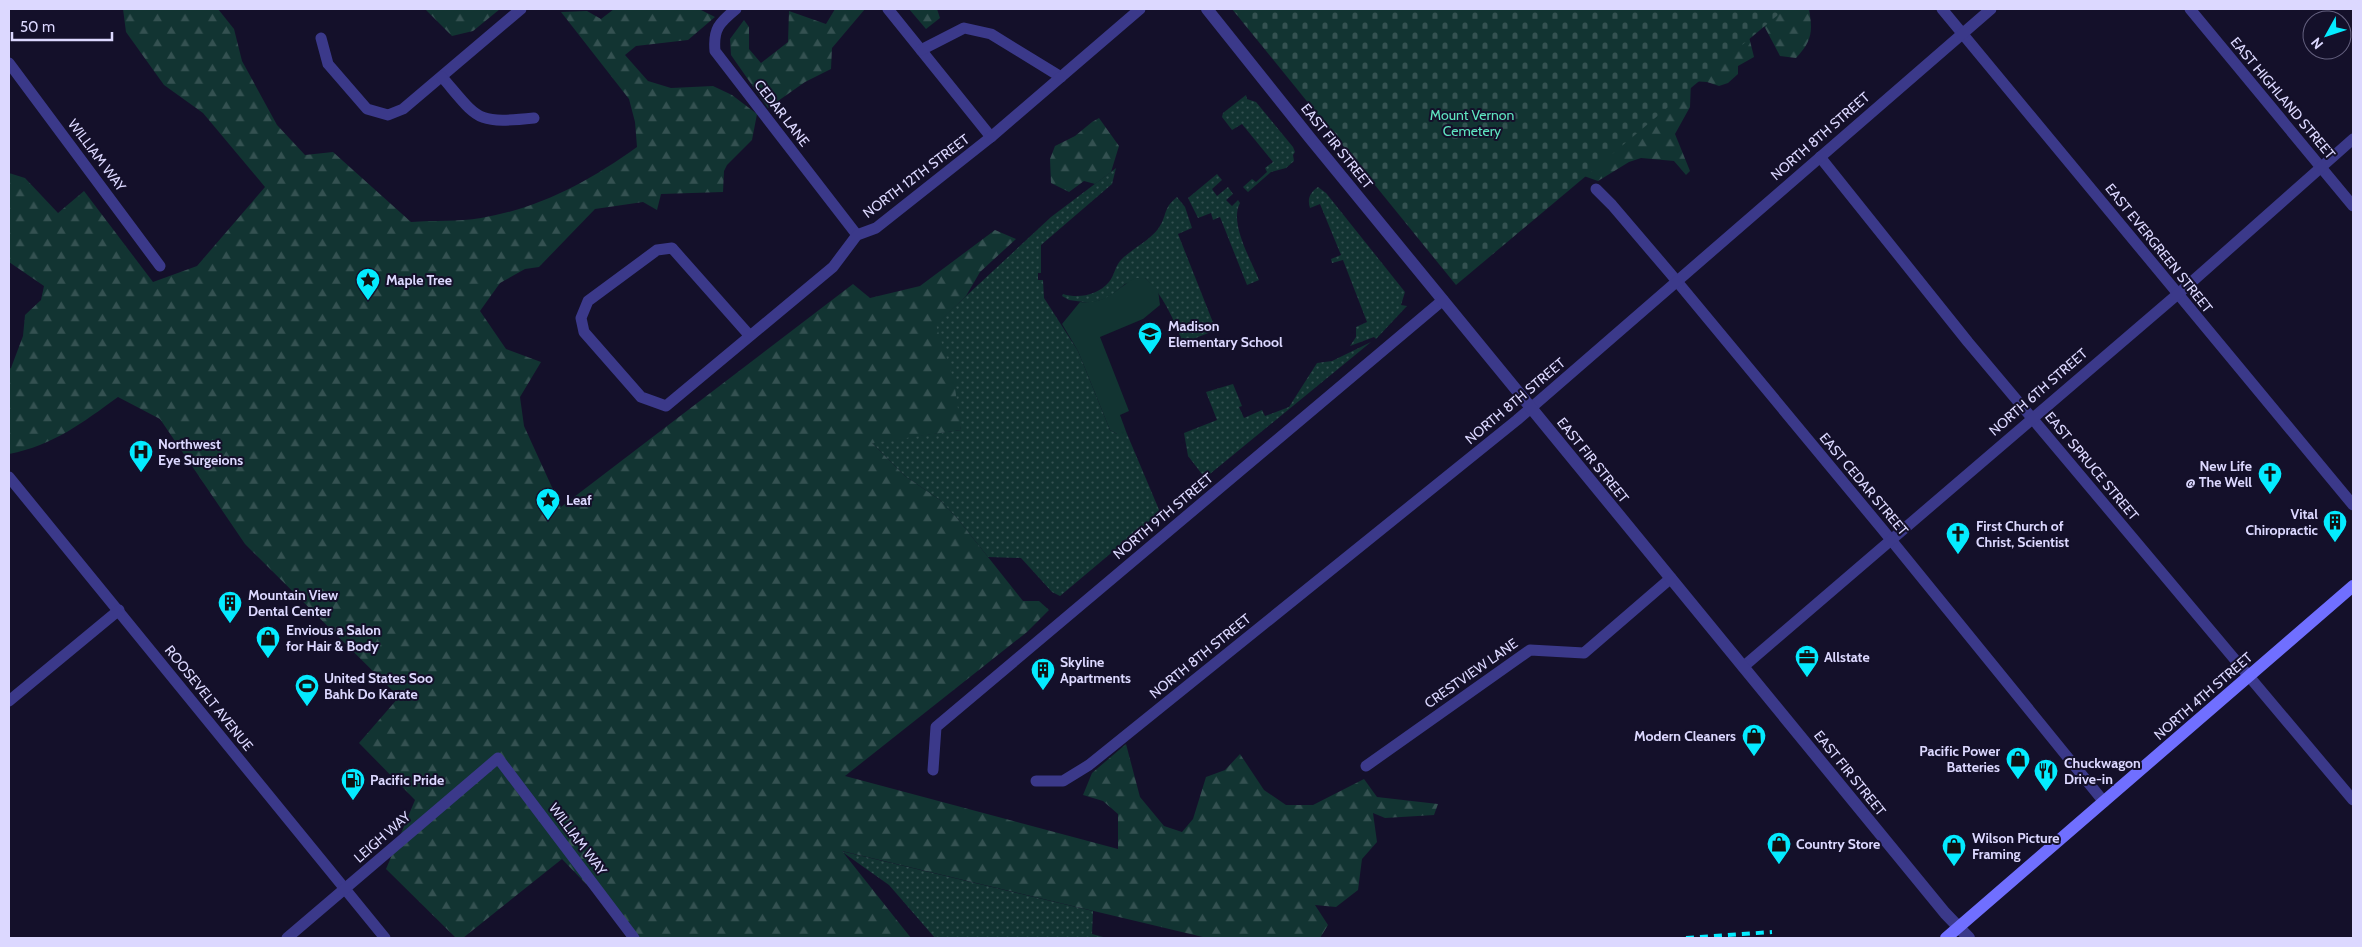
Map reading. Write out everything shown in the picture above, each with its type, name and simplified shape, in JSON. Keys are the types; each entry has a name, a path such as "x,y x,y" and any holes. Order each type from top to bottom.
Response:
{"main road":[{"name":"NORTH 4TH STREET","path":"1946,938 2353,586"}],"street":[{"path":"321,38 328,64 367,109 388,115 404,109 521,9"},
{"name":"CEDAR LANE","path":"736,9 725,18 714,35 715,51 857,235"},
{"path":"888,9 990,137"},
{"name":"NORTH 12TH STREET","path":"750,336 672,248 657,250 588,300 581,318 584,332 641,397 666,406 833,267 857,235 876,228 990,137 1140,9"},
{"name":"EAST FIR STREET","path":"1206,9 1743,667 1969,938"},
{"name":"EAST EVERGREEN STREET","path":"1942,9 2353,505"},
{"name":"NORTH 8TH STREET","path":"1036,781 1063,781 1089,765 1531,408 1991,9"},
{"name":"EAST HIGHLAND STREET","path":"2190,9 2353,206"},
{"path":"921,50 964,28 991,34 1061,77"},
{"name":"WILLIAM WAY","path":"9,62 160,266"},
{"path":"442,76 474,115 496,122 534,118"},
{"name":"NORTH 6TH STREET","path":"1743,667 2178,294 2353,139"},
{"name":"EAST SPRUCE STREET","path":"1820,157 1968,342 2353,800"},
{"name":"EAST CEDAR STREET","path":"1596,189 1612,205 1676,281 1891,540 2104,802"},
{"name":"NORTH 9TH STREET","path":"933,770 936,727 1443,300"},
{"name":"ROOSEVELT AVENUE","path":"9,477 385,938"},
{"name":"CRESTVIEW LANE","path":"1366,766 1530,650 1584,653 1671,578"},
{"path":"9,701 119,610"},
{"name":"WILLIAM WAY","path":"498,758 634,938"},
{"name":"LEIGH WAY","path":"287,938 498,758"}],"green space":[{"path":"123,9 218,9 234,29 242,61 277,125 305,155 333,152 411,222 481,218 523,208 582,182 637,147 635,122 629,99 561,12 587,11 601,19 614,9 699,9 715,17 688,40 636,46 625,55 648,81 671,88 713,86 732,95 757,114 752,140 727,165 724,171 723,192 661,194 657,210 643,202 595,209 539,267 525,269 500,283 480,311 506,349 541,362 520,397 524,426 561,507 853,284 870,298 920,286 995,230 1016,239 980,272 966,296 936,325 954,381 961,430 872,443 905,476 940,500 957,518 1023,601 1039,601 1049,610 1027,632 845,776 1118,849 1118,814 1103,801 1083,795 1092,773 1126,744 1140,797 1164,826 1182,832 1193,819 1206,777 1225,770 1240,754 1264,790 1286,805 1313,805 1364,779 1377,797 1438,804 1434,815 1385,818 1373,813 1377,842 1362,859 1358,890 1336,907 1315,905 1328,925 1320,938 1207,938 842,851 911,938 638,938 562,859 463,938 456,938 386,869 415,800 359,743 399,697 245,544 160,419 118,397 80,424 54,439 9,454 9,369 23,336 25,315 41,300 44,286 9,262 9,173 25,178 58,213 84,191 153,282 197,266 265,187 203,113 164,85 126,32"},
{"path":"425,9 500,9 473,31 452,36"},
{"path":"835,9 865,9 832,48 831,69 805,82 768,108 731,55 730,39 744,20 749,27 749,49 761,63 788,42 789,11 826,24"},
{"path":"909,9 937,9 940,18 926,29"},
{"name":"Mount Vernon Cemetery","path":"1232,9 1785,9 1456,285"},
{"path":"1756,9 1809,9 1811,30 1808,41 1796,58 1780,56 1761,20 1747,29 1754,57 1738,66 1738,74 1728,83 1719,86 1707,82 1691,81 1690,107 1675,134 1690,171 1686,175 1674,161 1641,158 1629,162 1598,181 1581,175"},
{"path":"1246,95 1247,99 1256,102 1295,152 1293,155 1294,161 1286,168 1271,172 1248,192 1243,187 1252,179 1256,182 1267,172 1265,168 1273,162 1242,124 1232,130 1222,117 1223,113"},
{"path":"1099,118 1119,146 1111,172 1095,184 1084,181 1069,192 1051,183 1050,159 1055,146 1075,136"},
{"path":"1116,168 1112,184 1041,245 1041,273 1038,273 1038,280 1043,280 1044,298 1078,351 1110,430 1117,434 1127,434 1160,512 1060,596 1052,592 1021,558 988,557 940,500 905,476 871,442 961,430 935,325 1051,217"},
{"path":"1217,174 1222,180 1212,189 1217,196 1228,187 1233,194 1226,200 1232,206 1238,200 1240,203 1237,211 1239,231 1259,280 1247,285 1220,217 1213,220 1211,213 1198,218 1188,198"},
{"path":"1318,187 1326,193 1405,292 1401,305 1407,306 1376,339 1374,337 1350,346 1356,337 1356,327 1367,322 1343,260 1332,263 1331,259 1341,255 1320,204 1310,208 1310,196"},
{"path":"1177,197 1185,207 1192,228 1178,234 1216,330 1183,343 1163,300 1145,278 1125,284 1108,298 1091,303 1069,300 1062,296 1063,294 1075,296 1088,295 1105,286 1111,280 1120,261 1158,229 1169,205"},
{"path":"1135,278 1145,278 1158,290 1160,305 1143,319 1100,337 1129,411 1120,415 1127,434 1117,434 1110,430 1078,351 1062,324 1080,302 1097,301 1104,298"},
{"path":"1371,342 1205,478 1188,456 1184,433 1217,420 1206,392 1233,384 1242,406 1239,407 1244,418 1262,410 1265,416 1289,407 1317,363 1332,361"},
{"path":"841,851 1093,911 1092,934 1107,938 935,938 889,885"}],"railway":[{"path":"1686,938 1772,932"}],"place":[{"name":"Maple Tree","path":"368,301"},
{"name":"Madison Elementary School","path":"1150,355"},
{"name":"Northwest Eye Surgeions","path":"141,473"},
{"name":"New Life @ The Well","path":"2270,495"},
{"name":"Leaf","path":"548,521"},
{"name":"Vital Chiropractic","path":"2335,543"},
{"name":"First Church of Christ, Scientist","path":"1958,555"},
{"name":"Mountain View Dental Center","path":"230,624"},
{"name":"Envious a Salon for Hair & Body","path":"268,659"},
{"name":"Allstate","path":"1807,678"},
{"name":"Skyline Apartments","path":"1043,691"},
{"name":"United States Soo Bahk Do Karate","path":"307,707"},
{"name":"Modern Cleaners","path":"1754,757"},
{"name":"Pacific Power Batteries","path":"2018,780"},
{"name":"Chuckwagon Drive-in","path":"2046,792"},
{"name":"Pacific Pride","path":"353,801"},
{"name":"Country Store","path":"1779,865"},
{"name":"Wilson Picture Framing","path":"1954,867"}]}
